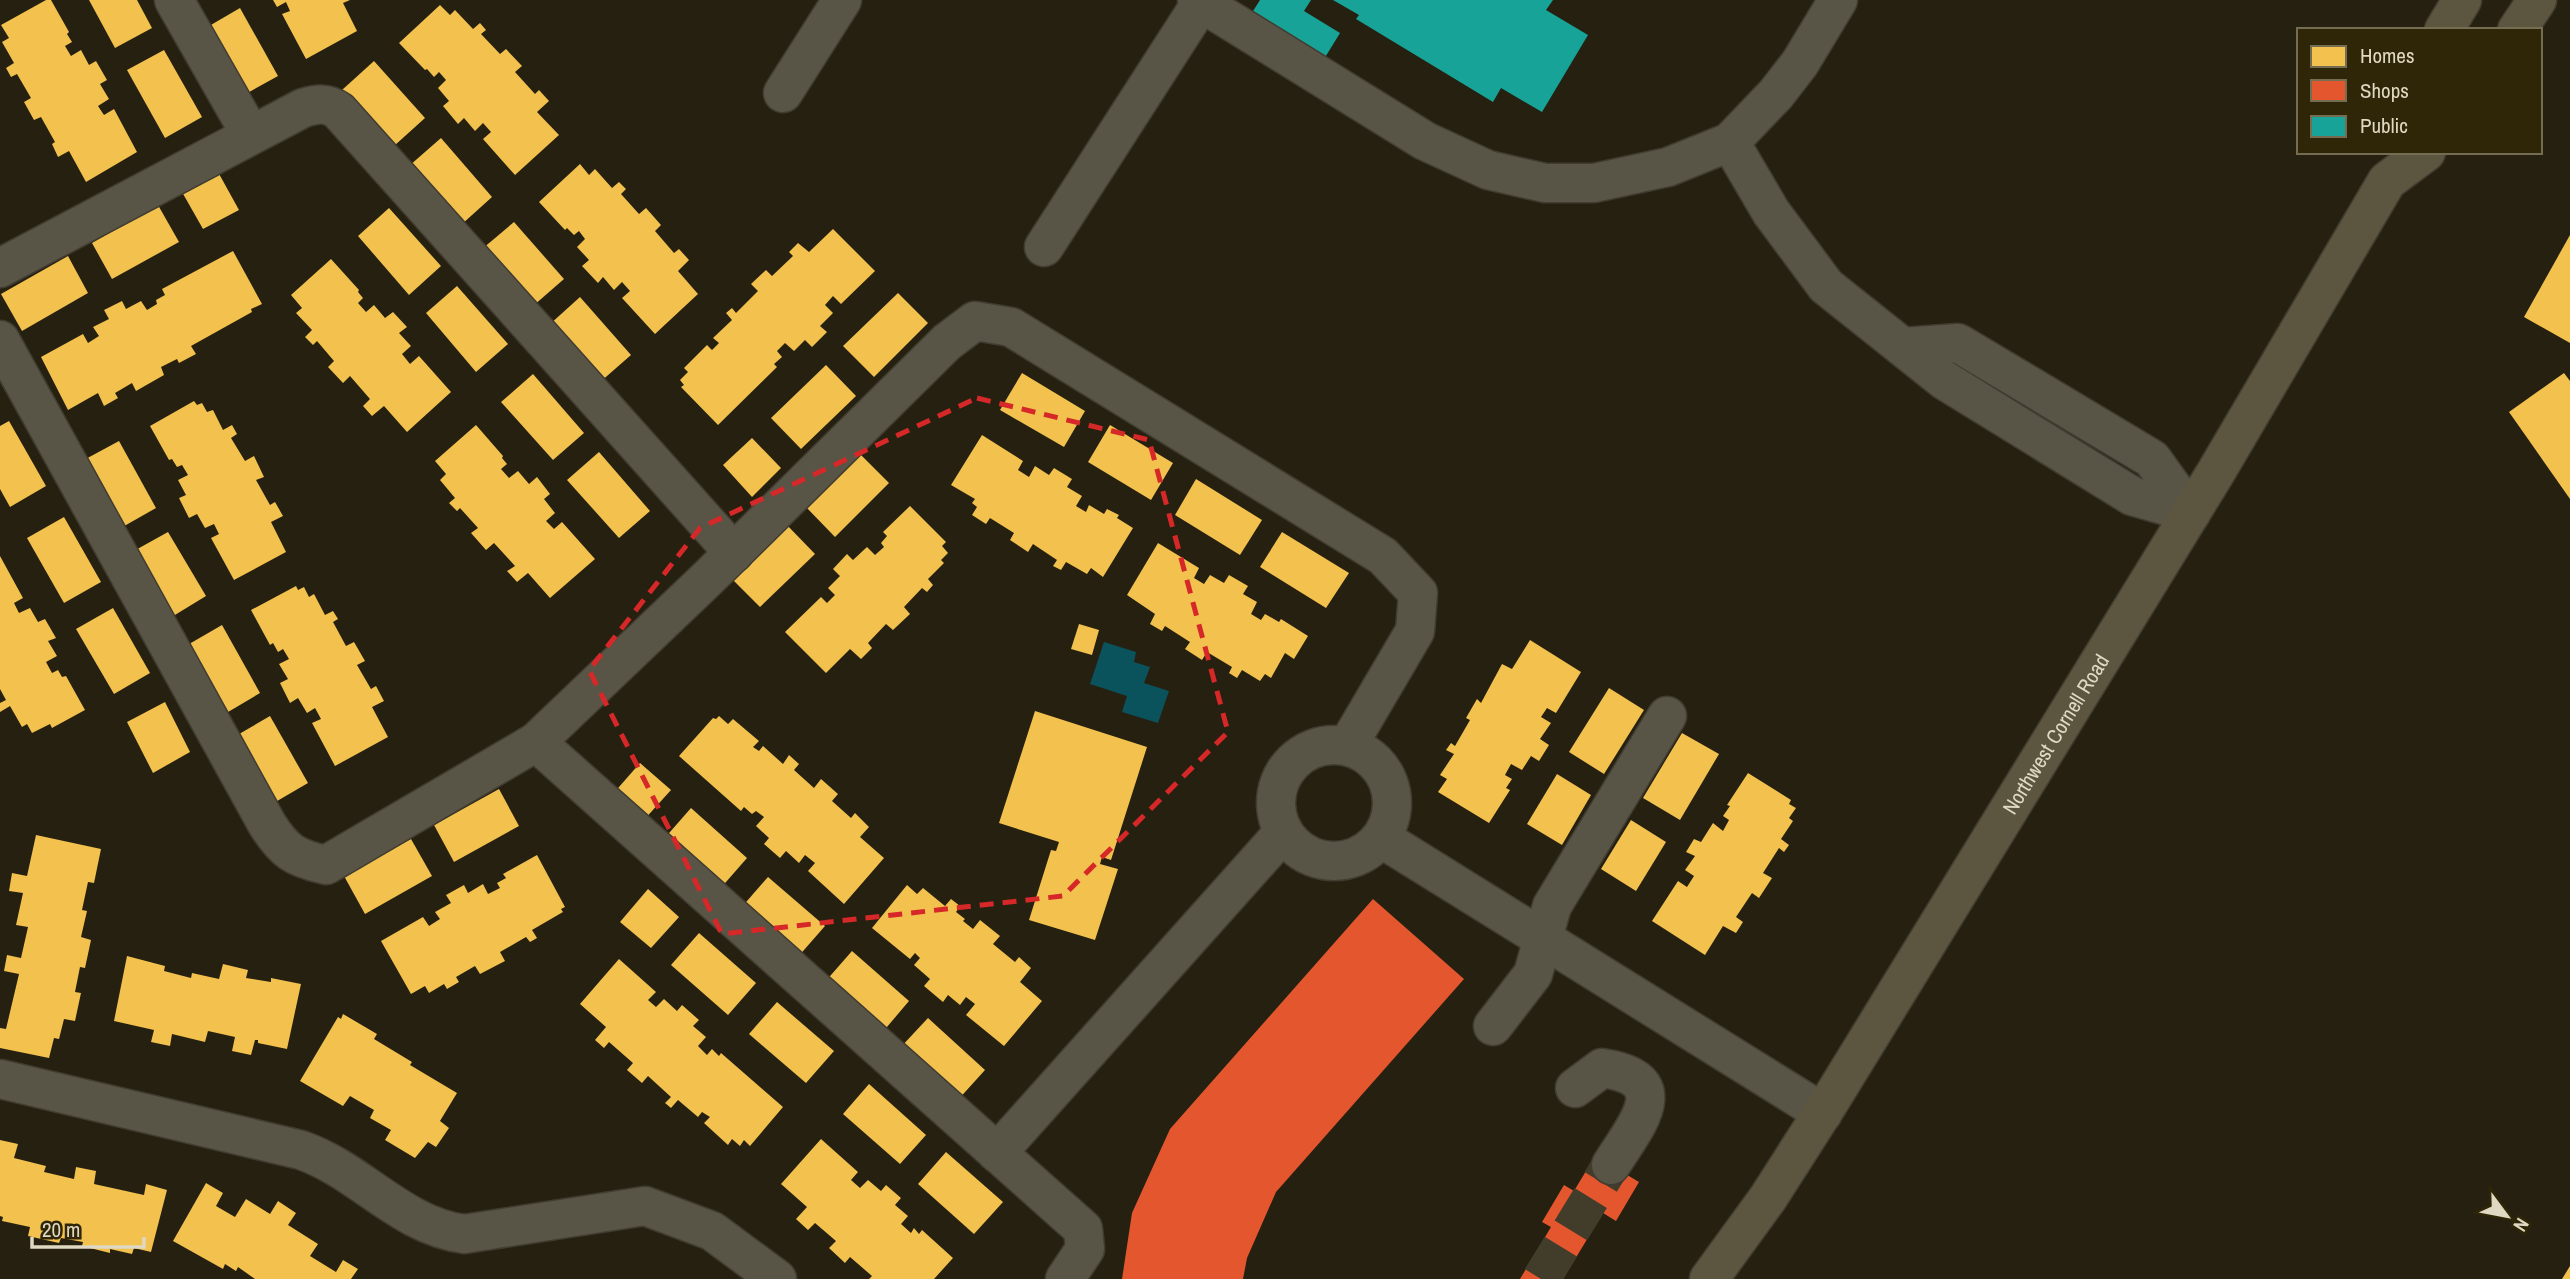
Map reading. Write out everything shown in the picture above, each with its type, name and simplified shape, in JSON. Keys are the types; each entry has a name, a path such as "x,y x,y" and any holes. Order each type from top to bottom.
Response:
{"main road":[{"path":"2445,28 2462,0"},
{"path":"2518,28 2537,0"},
{"name":"Northwest Cornell Road","path":"1709,1279 1768,1198 1823,1113 2191,513 2388,166 2421,154"}],"lane":[{"path":"174,0 251,135"},
{"path":"783,93 842,0"},
{"path":"1044,247 1199,1 1425,141 1488,170 1545,183 1594,183 1668,167 1730,142 1776,94 1800,64 1838,0"},
{"path":"0,268 303,108 317,104 330,105 340,111 734,553"},
{"path":"1730,142 1771,212 1826,286 1944,380 2132,496 2191,513"},
{"path":"0,340 280,845 301,860 326,865 536,742 734,553 947,342 975,321 1011,327 1383,556 1418,593 1415,631 1348,745"},
{"path":"1493,1026 1533,974 1552,906 1667,716"},
{"path":"536,742 1083,1229 1085,1249 1065,1279"},
{"path":"1325,744 1348,745 1369,755 1384,772 1392,794 1391,816 1381,838 1364,853 1343,861 1320,860 1299,850 1283,834 1275,811 1276,789 1286,768 1303,752 1325,744"},
{"path":"997,1153 1283,834"},
{"path":"1381,838 1823,1113"},
{"path":"1575,1088 1602,1068 1622,1071 1636,1078 1646,1095 1645,1111 1611,1166"},
{"path":"0,1079 322,1157 418,1221 442,1231 464,1234 645,1206 712,1231 777,1279"}],"highlighted area":[{"path":"977,398 1149,440 1228,732 1063,896 722,934 589,670 700,528"}],"water":[{"path":"1104,642 1136,652 1134,662 1150,667 1144,683 1169,691 1158,723 1122,712 1127,696 1090,684"}],"building: Homes":[{"path":"46,0 51,0 69,32 67,34 72,42 65,46 71,56 81,50 89,65 96,61 107,80 100,84 109,99 98,106 104,115 114,109 137,152 86,182 69,151 58,157 52,144 55,142 41,117 34,120 24,102 31,98 17,74 11,77 6,68 14,63 2,42 9,38 1,25"},
{"path":"89,0 137,0 152,28 115,48"},
{"path":"273,0 350,0 343,3 357,31 306,59 282,14 290,11 286,2 277,7"},
{"path":"440,5 450,15 455,10 473,29 480,23 486,30 481,34 500,54 506,49 522,66 515,72 535,94 539,90 549,101 537,112 559,135 515,175 483,139 491,132 483,123 475,131 464,118 458,124 443,106 449,101 438,88 446,80 439,72 434,77 399,43"},
{"path":"240,8 278,76 242,96 204,29"},
{"path":"164,50 202,117 165,138 127,70"},
{"path":"374,61 425,118 394,146 342,90"},
{"path":"441,138 492,197 461,225 409,166"},
{"path":"580,164 589,175 595,169 612,188 619,182 626,189 621,194 639,214 646,208 661,225 655,231 674,253 679,249 689,260 678,271 698,294 655,334 622,298 630,291 622,282 614,290 603,277 598,283 582,266 589,260 577,247 585,239 579,231 574,235 567,228 565,230 539,202"},
{"path":"218,172 239,210 203,229 182,192"},
{"path":"158,205 179,242 112,279 92,243"},
{"path":"389,208 441,266 409,295 358,236"},
{"path":"514,222 564,279 533,306 482,249"},
{"path":"833,229 875,271 841,304 833,296 825,305 833,313 820,326 827,332 812,347 805,340 794,351 785,343 777,351 782,357 774,364 777,367 718,425 681,387 684,385 680,380 688,372 684,368 707,345 712,350 719,343 713,338 732,320 726,313 732,308 736,313 758,291 751,284 766,270 772,276 793,256 789,252 798,243 809,252"},
{"path":"2570,235 2570,343 2524,317"},
{"path":"233,251 262,304 191,346 196,354 179,363 177,359 161,367 164,375 136,391 132,383 115,393 118,398 104,406 98,393 68,410 41,357 83,334 88,343 99,336 93,327 109,319 104,310 122,301 126,309 141,301 147,310 165,295 162,289"},
{"path":"68,256 88,293 22,331 1,294"},
{"path":"331,259 359,290 363,298 358,303 366,312 374,305 385,318 393,312 407,327 399,333 411,346 402,354 410,364 419,356 451,392 407,432 384,406 372,416 363,406 370,399 350,376 343,383 328,367 334,361 317,341 313,345 305,337 312,330 296,313 302,308 291,295"},
{"path":"457,286 508,344 476,372 426,313"},
{"path":"898,293 928,323 874,377 843,346"},
{"path":"580,297 631,355 599,383 549,325"},
{"path":"826,365 856,396 801,449 771,418"},
{"path":"1022,373 1085,411 1064,447 1000,410"},
{"path":"2564,373 2570,381 2570,499 2509,412"},
{"path":"533,374 584,433 553,460 501,402"},
{"path":"194,401 197,405 202,403 207,412 213,410 223,430 232,425 237,434 231,438 245,461 254,456 264,477 256,480 270,505 275,502 283,516 271,522 286,552 234,580 211,538 219,534 214,524 205,528 197,514 189,518 179,498 186,495 178,480 188,475 182,465 177,467 172,459 169,460 150,426"},
{"path":"9,421 46,486 10,507 0,489 0,426"},
{"path":"476,425 503,456 507,464 501,469 509,478 518,471 529,484 537,477 550,494 544,499 555,513 546,521 554,529 562,522 595,559 550,598 528,573 517,582 507,571 515,566 494,543 486,550 471,533 478,528 460,508 457,511 449,503 455,498 440,480 446,474 435,461"},
{"path":"1110,425 1173,463 1151,500 1088,462"},
{"path":"982,435 1023,461 1018,470 1029,477 1035,466 1049,475 1054,468 1072,479 1067,487 1082,496 1076,506 1086,512 1089,505 1104,514 1107,509 1119,515 1117,518 1133,528 1103,577 1091,568 1087,574 1066,562 1061,570 1053,566 1057,560 1033,544 1028,552 1010,540 1014,533 990,518 986,524 972,515 977,507 972,503 975,499 951,485"},
{"path":"752,438 781,468 752,497 723,465"},
{"path":"119,441 156,508 119,529 82,461"},
{"path":"599,452 650,511 619,538 567,480"},
{"path":"859,453 889,483 835,537 805,506"},
{"path":"1196,479 1262,520 1240,555 1175,515"},
{"path":"910,506 946,542 942,546 948,553 941,560 944,563 928,579 933,585 927,592 922,588 904,607 910,614 893,630 886,624 868,643 872,648 861,659 850,649 826,673 785,632 821,597 827,603 835,595 828,588 840,576 833,569 847,554 853,560 867,547 875,555 884,547 881,543 887,536 883,532"},
{"path":"64,517 101,582 64,603 27,538"},
{"path":"785,523 815,554 760,607 730,577"},
{"path":"168,532 206,596 170,618 132,552"},
{"path":"1282,532 1349,573 1326,608 1260,567"},
{"path":"1158,543 1199,568 1194,578 1204,584 1210,575 1224,583 1229,575 1248,586 1243,594 1257,602 1251,614 1261,620 1265,614 1279,622 1281,619 1308,636 1294,659 1285,653 1271,678 1265,674 1260,681 1242,670 1237,678 1229,673 1232,667 1207,652 1202,660 1185,649 1190,642 1165,626 1162,631 1150,624 1155,614 1127,595"},
{"path":"0,556 23,598 14,603 19,613 30,608 38,622 45,619 56,638 48,641 57,656 46,662 52,673 58,670 62,677 66,676 85,710 52,728 50,724 32,733 27,724 22,727 10,706 0,712 0,703 6,700 0,689"},
{"path":"296,586 298,590 304,587 309,597 314,594 325,615 333,611 338,619 333,622 346,646 354,642 365,661 357,665 371,689 376,686 384,701 372,707 388,737 335,766 312,723 321,719 315,708 307,713 298,698 290,703 280,683 288,679 279,664 289,659 283,649 278,652 273,643 270,645 251,610"},
{"path":"113,608 150,673 114,694 76,629"},
{"path":"1079,624 1099,630 1092,655 1071,649"},
{"path":"222,625 260,693 223,715 184,647"},
{"path":"1530,640 1581,672 1556,713 1547,708 1541,717 1551,723 1540,739 1549,745 1539,761 1531,756 1522,770 1511,764 1505,775 1512,779 1506,788 1510,790 1489,823 1438,792 1447,779 1440,775 1454,754 1446,750 1451,743 1455,746 1470,720 1466,718 1477,699 1481,703 1502,664 1512,669"},
{"path":"1609,688 1644,710 1604,774 1569,752"},
{"path":"165,702 190,752 153,773 127,722"},
{"path":"1035,711 1147,747 1111,860 1102,857 1100,864 1118,869 1095,940 1029,920 1051,850 1056,851 1059,842 999,823"},
{"path":"270,716 308,783 272,804 234,737"},
{"path":"719,716 728,724 733,719 759,741 753,747 759,751 763,746 783,764 789,755 799,764 794,770 814,788 821,779 838,794 832,801 851,818 855,813 869,827 860,837 884,858 844,904 808,871 815,863 805,855 799,863 786,851 780,858 764,844 769,838 756,826 764,817 756,811 752,814 744,807 741,811 679,756 713,718"},
{"path":"1682,733 1719,754 1680,820 1643,798"},
{"path":"640,763 671,790 642,822 612,795"},
{"path":"1748,773 1791,800 1789,804 1796,808 1789,818 1793,821 1781,839 1789,845 1784,852 1779,848 1763,873 1772,878 1759,898 1752,893 1736,917 1743,922 1736,933 1723,926 1705,955 1652,921 1678,881 1687,887 1694,876 1685,870 1695,856 1686,852 1694,839 1701,842 1713,823 1723,831 1729,820 1723,816 1730,806 1727,805"},
{"path":"1557,774 1591,795 1562,845 1527,824"},
{"path":"499,789 519,826 454,862 434,825"},
{"path":"691,808 747,858 719,890 663,840"},
{"path":"1631,820 1666,842 1636,891 1601,869"},
{"path":"36,835 101,849 94,883 88,882 82,910 87,911 81,937 91,940 85,968 80,967 75,992 81,993 75,1021 64,1019 59,1039 54,1038 49,1058 0,1048 0,1028 6,1029 19,974 4,971 7,955 21,958 28,927 16,925 23,893 9,891 12,873 27,876"},
{"path":"411,839 432,876 365,914 344,876"},
{"path":"537,855 565,907 561,909 563,912 532,930 537,938 530,942 526,937 500,952 505,961 480,974 475,966 456,977 459,982 447,989 444,984 429,993 425,986 411,994 381,941 423,917 429,926 440,919 435,912 451,903 446,895 464,885 468,893 483,884 488,894 500,888 497,883 506,878 503,874"},
{"path":"768,877 825,926 797,958 740,909"},
{"path":"907,885 917,894 923,888 945,906 951,899 960,906 956,912 965,919 963,921 973,929 980,920 1000,936 993,944 1015,962 1019,957 1031,968 1020,982 1042,1001 1004,1046 966,1015 975,1004 966,997 960,1005 948,995 943,1002 924,986 930,979 914,965 920,958 915,953 910,959 872,928"},
{"path":"648,889 679,917 651,948 620,922"},
{"path":"699,933 756,983 728,1015 671,965"},
{"path":"852,951 909,1001 881,1034 824,983"},
{"path":"127,956 165,966 164,971 191,978 192,973 219,979 223,964 248,970 246,978 271,982 271,978 301,984 287,1049 255,1040 251,1055 232,1051 235,1037 208,1031 205,1042 172,1034 170,1046 151,1042 154,1030 114,1021"},
{"path":"619,959 656,992 648,1000 656,1007 664,999 677,1011 682,1005 699,1020 693,1026 706,1037 698,1046 707,1055 712,1049 719,1056 721,1053 783,1107 750,1146 744,1140 740,1146 732,1139 728,1145 704,1123 710,1117 702,1112 698,1117 678,1100 671,1108 665,1103 671,1097 648,1076 642,1083 627,1070 633,1063 609,1042 604,1048 595,1040 606,1027 580,1004"},
{"path":"777,1002 834,1051 806,1083 749,1034"},
{"path":"343,1014 377,1034 374,1039 412,1062 410,1065 457,1093 440,1121 449,1128 436,1147 428,1142 415,1158 385,1140 391,1130 370,1118 374,1110 350,1096 343,1106 300,1081 338,1017 341,1019"},
{"path":"928,1018 985,1070 956,1102 899,1049"},
{"path":"869,1084 926,1135 900,1164 843,1114"},
{"path":"821,1139 858,1172 851,1180 860,1188 868,1180 881,1191 886,1185 901,1198 895,1205 908,1216 901,1224 911,1233 914,1228 919,1234 922,1230 953,1258 934,1279 869,1279 872,1276 850,1257 845,1263 829,1248 836,1241 815,1223 808,1230 796,1219 807,1207 781,1184"},
{"path":"0,1140 18,1144 14,1158 46,1166 44,1172 74,1179 76,1167 96,1171 94,1184 144,1195 146,1184 167,1190 151,1252 134,1248 132,1254 110,1249 110,1253 82,1246 83,1242 61,1238 59,1243 28,1236 30,1227 2,1221"},
{"path":"946,1152 1003,1202 974,1234 918,1184"},
{"path":"206,1183 223,1193 216,1206 235,1217 246,1199 270,1214 278,1201 296,1213 288,1225 318,1244 310,1256 336,1272 343,1260 358,1269 351,1279 255,1279 238,1267 236,1271 225,1264 223,1269 173,1241"},
{"path":"2570,1266 2570,1279 2562,1279"}],"building: Shops":[{"path":"1373,899 1464,979 1276,1192 1247,1258 1243,1279 1122,1279 1132,1213 1170,1129"},
{"path":"1595,1156 1639,1182 1616,1221 1603,1213 1563,1279 1520,1279 1551,1227 1542,1222 1564,1185 1574,1191"}],"building: Public":[{"path":"1260,0 1311,0 1304,11 1340,33 1321,64 1248,19"},
{"path":"1333,0 1553,0 1546,10 1588,35 1542,112 1501,88 1493,102 1356,19 1359,15"}],"tunnel":[{"path":"1541,1279 1611,1165"}]}
